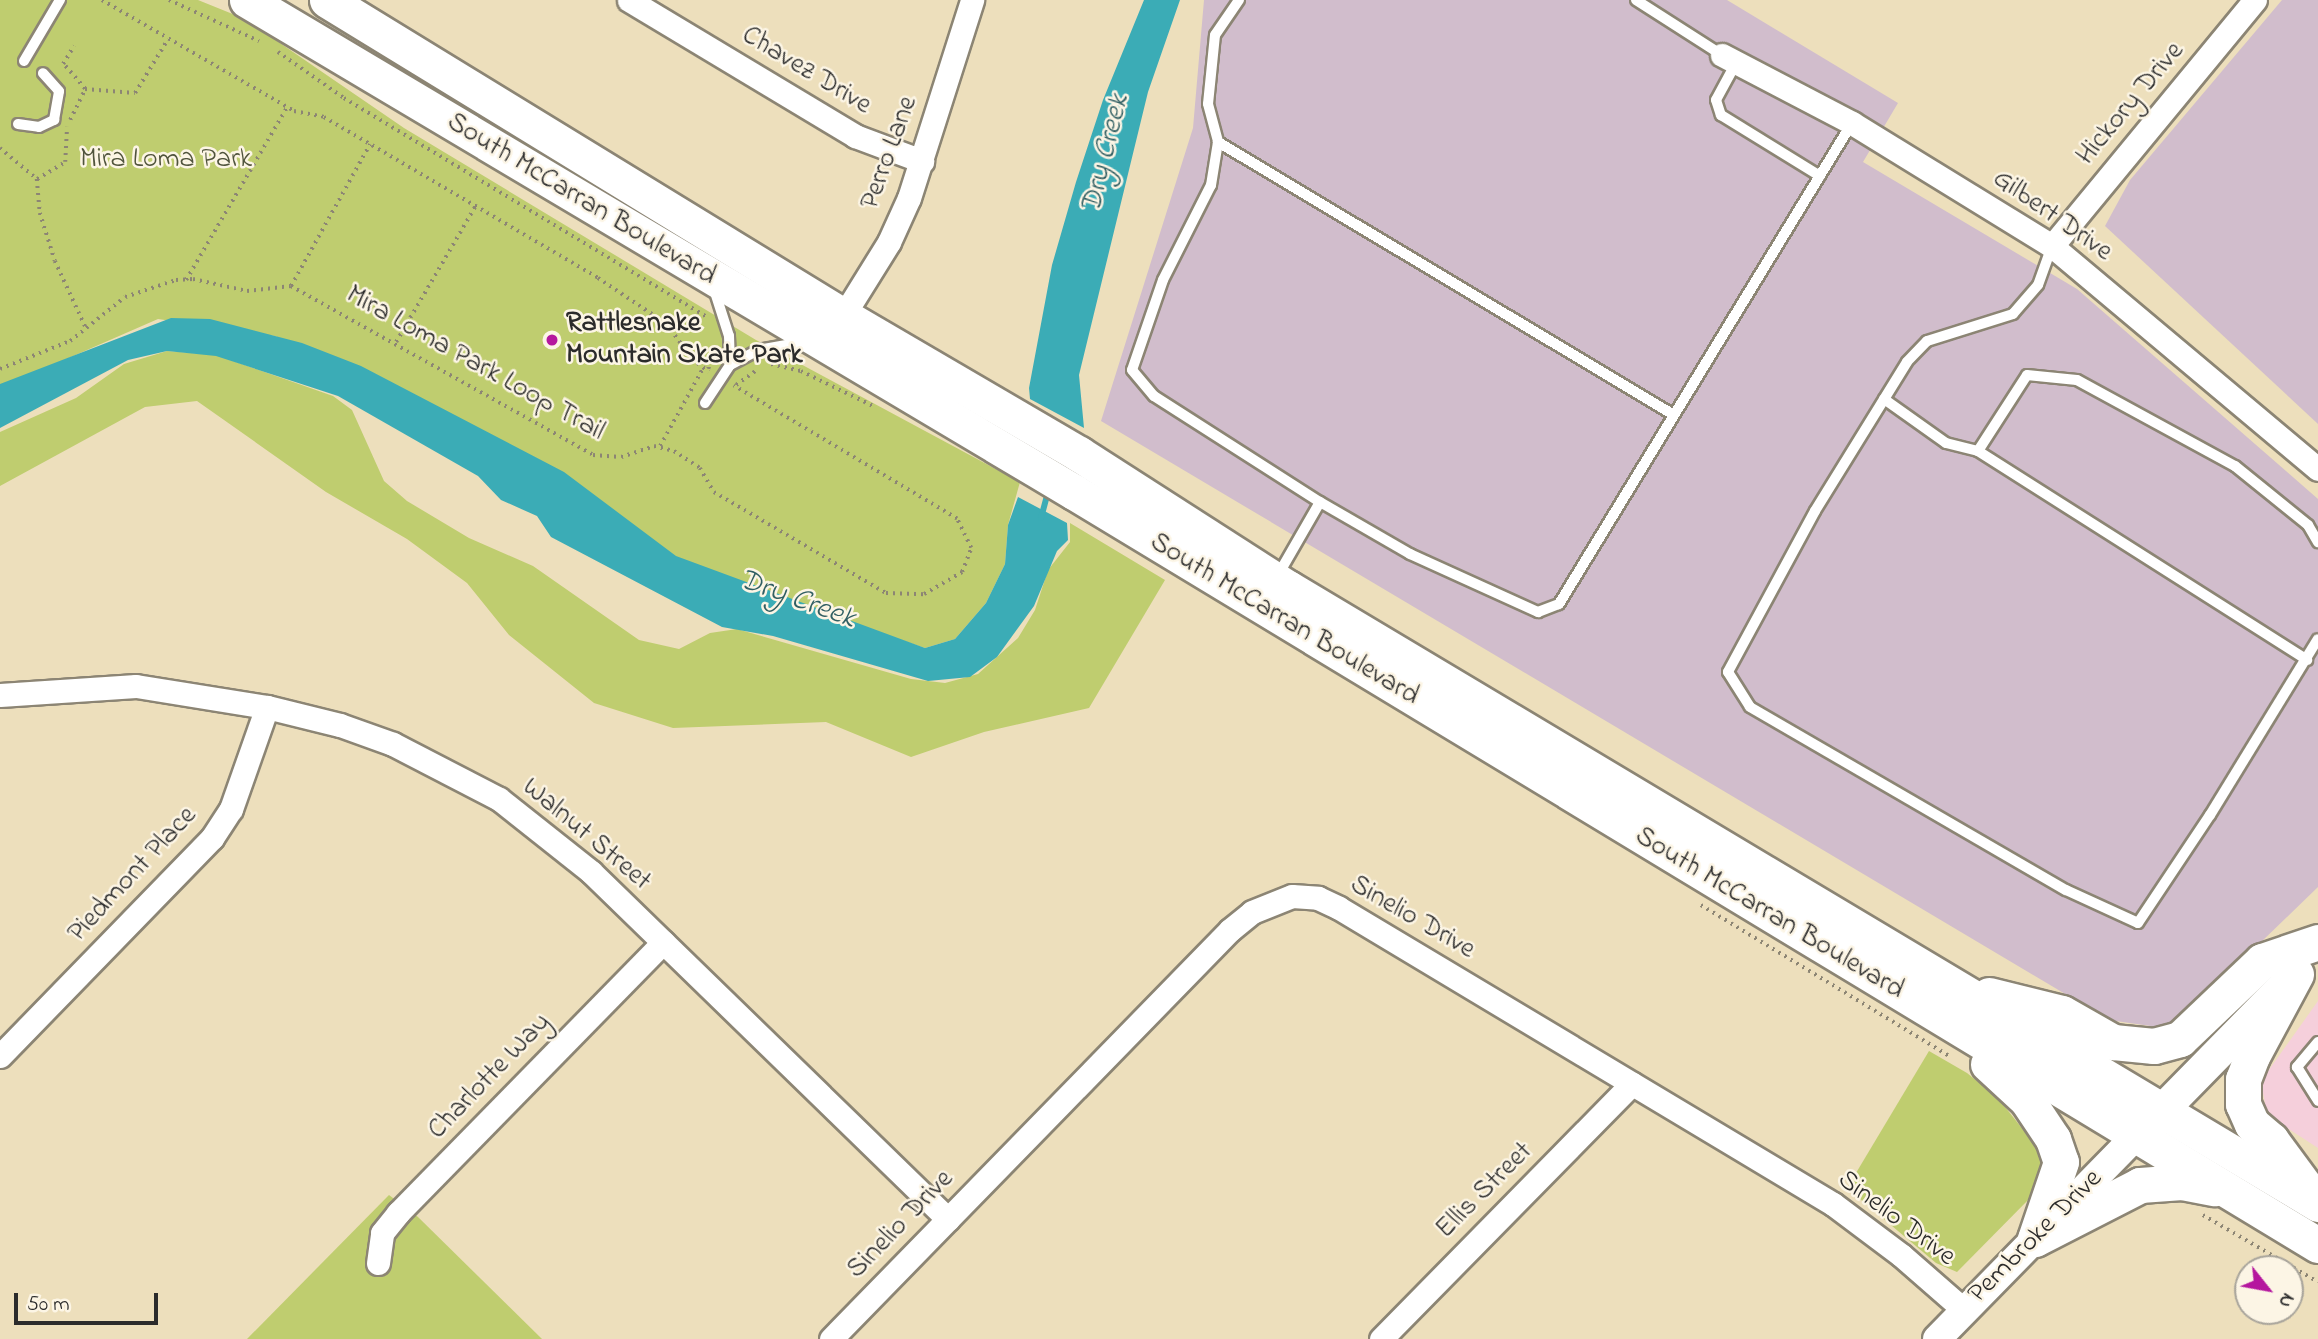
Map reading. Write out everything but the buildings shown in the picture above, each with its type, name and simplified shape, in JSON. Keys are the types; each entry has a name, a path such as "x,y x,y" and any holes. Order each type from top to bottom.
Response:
{"main road":[{"name":"South McCarran Boulevard","path":"247,0 710,278 1023,461 2318,1245"},
{"name":"South McCarran Boulevard","path":"327,0 842,316 1079,454 1275,580 2318,1204"},
{"path":"1954,986 2062,1013 2113,1042 2154,1046 2180,1039 2262,961 2318,942"},
{"path":"2136,1136 2307,962"},
{"path":"2307,962 2252,1056 2243,1079 2243,1104 2252,1124 2271,1140 2318,1204"},
{"path":"1937,1016 2027,1100 2053,1139 2061,1162 2058,1179 2035,1239"},
{"path":"2035,1239 2140,1185 2182,1182 2228,1190"}],"street":[{"name":"Chavez Drive","path":"629,0 855,136 922,161"},
{"name":"Perro Lane","path":"842,316 889,242 922,161 972,0"},
{"name":"Hickory Drive","path":"2052,246 2255,0"},
{"name":"Gilbert Drive","path":"1729,59 1852,123 2052,246 2318,469"},
{"name":"Walnut Street","path":"0,695 136,686 267,707 340,725 393,744 499,799 591,872 948,1219"},
{"name":"Piedmont Place","path":"0,1056 212,838 231,809 267,707"},
{"name":"Sinelio Drive","path":"831,1339 1230,930 1252,912 1292,896 1318,898 1339,908 1833,1204 1901,1255 1964,1310"},
{"name":"Charlotte Way","path":"378,1263 382,1233 398,1213 663,942"},
{"name":"Ellis Street","path":"1381,1339 1632,1084"},
{"name":"Pembroke Drive","path":"1937,1339 2136,1136"}],"lane":[{"path":"24,61 60,0"},
{"path":"1239,0 1215,35 1208,104 1218,142 1210,185 1163,281 1132,370 1154,396 1320,502 1410,554 1538,612 1559,604 1852,123"},
{"path":"1636,0 1729,59 1716,100 1721,116 1820,176"},
{"path":"18,124 39,127 54,120 59,91 43,73"},
{"path":"1218,142 1674,415"},
{"path":"2052,246 2038,285 2013,314 1927,341 1884,399 1815,511 1728,672 1750,707 2066,890 2138,923 2318,639"},
{"path":"710,278 729,336 730,365"},
{"path":"705,403 730,365 758,350 816,340"},
{"path":"1978,451 2027,375 2077,380 2235,466 2308,526 2318,542"},
{"path":"1884,399 1946,443 1978,451 2307,660"},
{"path":"1275,580 1320,502"},
{"path":"2318,1042 2297,1067 2318,1101"}],"path":[{"path":"102,0 287,107 324,117 476,205 667,324 705,370"},
{"path":"169,0 268,45 344,98 676,295 709,321"},
{"path":"85,89 135,93 169,38"},
{"path":"186,280 287,107"},
{"path":"0,369 70,341 85,326 125,297 186,280 247,290 291,286 370,144"},
{"path":"0,148 37,179 40,213 55,261 85,326"},
{"path":"396,343 476,205"},
{"name":"Mira Loma Park Loop Trail","path":"291,286 593,455 609,458 660,446"},
{"path":"716,344 705,370 660,446 700,468 714,492 887,593 923,594 962,572 971,548 957,519 734,386 760,367 782,364 880,410"},
{"path":"2198,1212 2318,1282"}],"shaded area":[{"path":"1204,0 1727,0 1898,103 1863,162 2077,289 2318,499 2318,887 2171,1029 2109,1020 1101,421 1193,128"},
{"path":"2282,0 2318,0 2318,424 2105,226 2130,180"},
{"path":"2318,1001 2318,1148 2267,1115 2261,1081"}],"green space":[{"name":"Mira Loma Park","path":"0,0 198,0 245,19 404,128 756,340 1020,482 1008,525 1005,564 986,603 955,639 925,648 686,568 351,368 275,336 158,319 0,388"},
{"path":"167,351 216,355 333,396 352,410 384,481 407,501 469,538 533,566 639,640 679,649 710,633 737,629 911,679 945,683 978,674 1018,638 1035,610 1048,570 1070,542 1070,523 1165,580 1089,708 984,732 911,757 826,722 673,728 594,703 509,635 467,583 407,539 326,492 197,401 145,407 0,486 0,432 76,398 124,364"},
{"path":"1929,1051 1967,1073 1998,1098 2036,1146 2042,1162 2036,1192 1957,1272 1936,1263 1847,1188"},
{"path":"389,1195 418,1217 542,1339 247,1339"}],"water":[{"path":"1144,0 1180,0 1148,92 1079,375 1084,428 1030,399 1029,388 1052,265 1076,182 1103,100"},
{"path":"171,318 210,319 302,343 361,366 564,472 676,556 925,648 955,639 986,603 1005,564 1008,525 1018,497 1067,523 1068,540 1057,551 1034,606 997,657 970,677 928,681 773,636 722,627 551,537 537,516 501,500 478,476 338,396 216,356 167,351 128,360 0,428 0,384"}],"waterway":[{"name":"Dry Creek","path":"1041,518 1049,488"}],"place":[{"name":"Rattlesnake Mountain Skate Park","path":"552,340"}]}
